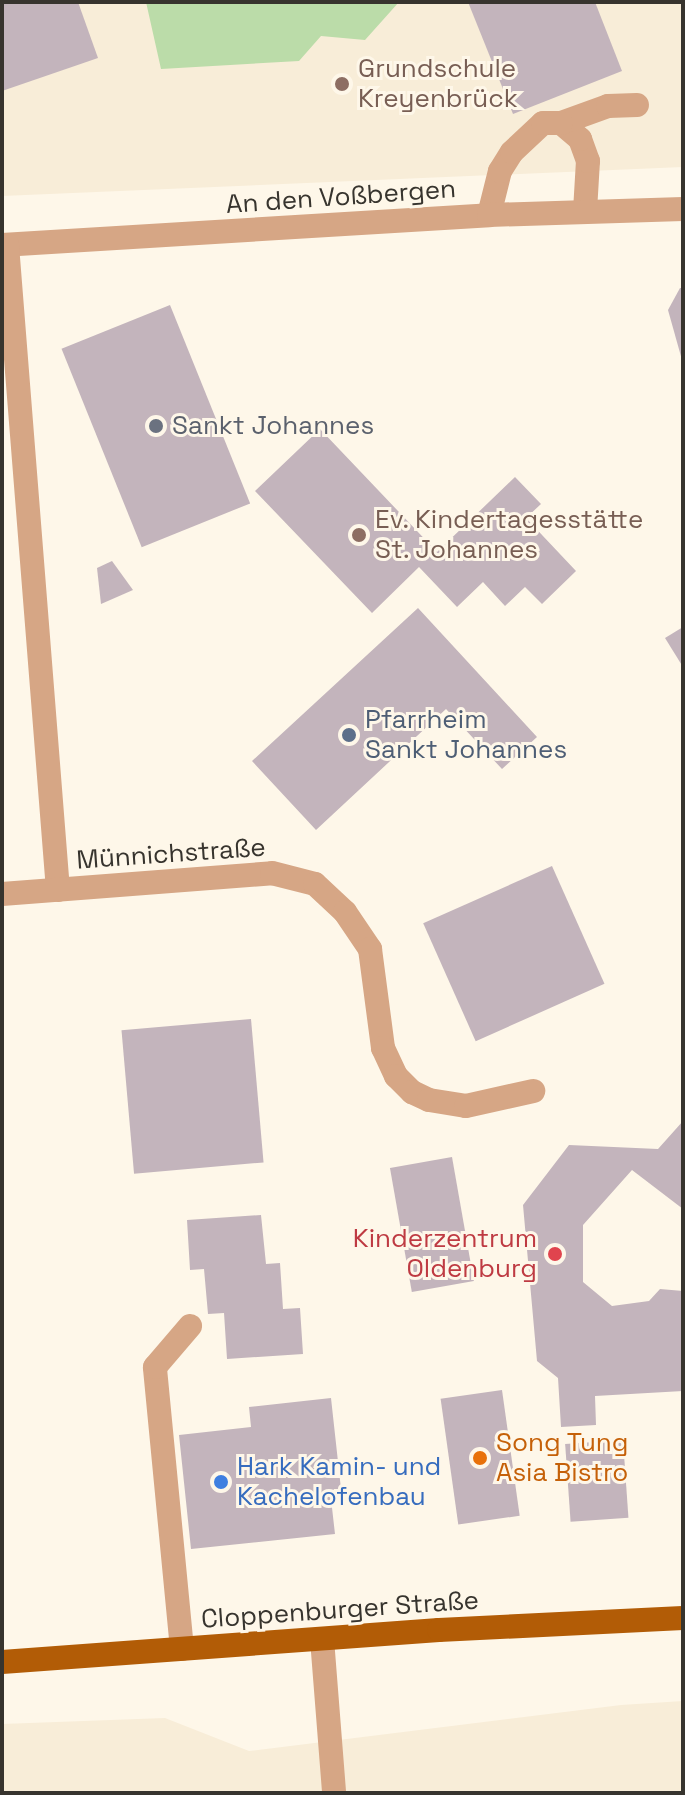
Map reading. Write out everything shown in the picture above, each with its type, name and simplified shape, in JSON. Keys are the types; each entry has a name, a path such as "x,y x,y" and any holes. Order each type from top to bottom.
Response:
{"main road":[{"name":"Cloppenburger Straße","path":"2,1662 683,1618"}],"street":[{"path":"489,215 500,171 512,152 543,123 561,123 608,106 637,105"},
{"path":"561,123 580,139 588,161 585,211"},
{"name":"An den Voßbergen","path":"5,245 489,215 683,209"},
{"path":"5,245 58,890"},
{"name":"Münnichstraße","path":"2,894 272,873 315,884 345,912 370,949 383,1048 396,1076 412,1092 429,1100 466,1106 533,1091"},
{"path":"182,1649 155,1367 190,1326"},
{"path":"322,1639 334,1793"}],"shaded area":[{"name":"Grundschule Kreyenbrück","path":"2,2 683,2 683,167 2,196"},
{"path":"683,1701 683,1793 2,1793 2,1724 165,1718 249,1751 621,1705"}],"green space":[{"path":"146,2 399,2 365,40 321,36 299,61 161,69"}],"building":[{"path":"2,2 78,2 98,58 2,91"},
{"path":"468,2 595,2 622,71 513,114"},
{"path":"680,288 683,288 682,360 668,310"},
{"name":"Sankt Johannes","path":"170,305 250,503 142,547 62,349"},
{"name":"Ev. Kindertagesstätte St. Johannes","path":"320,429 437,552 515,477 541,504 526,518 576,571 542,604 525,587 505,606 483,582 457,607 419,567 372,613 255,491"},
{"path":"112,561 133,590 101,604 97,568"},
{"name":"Pfarrheim Sankt Johannes","path":"418,608 537,737 502,769 446,709 316,830 252,761"},
{"path":"683,627 683,667 665,638"},
{"path":"552,866 604,984 476,1041 423,923"},
{"path":"251,1019 264,1162 134,1174 121,1030"},
{"name":"Kinderzentrum Oldenburg","path":"683,1121 683,1209 632,1170 583,1225 583,1282 612,1306 649,1301 660,1289 683,1291 683,1391 595,1396 596,1425 561,1427 558,1378 537,1361 523,1205 569,1145 658,1149"},
{"path":"452,1157 474,1281 412,1292 390,1168"},
{"path":"261,1215 266,1264 280,1263 283,1309 300,1308 303,1354 227,1359 224,1313 208,1314 204,1269 190,1270 187,1220"},
{"name":"Song Tung Asia Bistro","path":"502,1390 520,1516 458,1524 441,1399"},
{"path":"331,1398 341,1489 330,1490 335,1534 191,1549 179,1435 251,1427 249,1407"},
{"path":"623,1440 628,1518 571,1522 565,1444"}],"place":[{"name":"Grundschule Kreyenbrück","path":"342,84"},
{"name":"Sankt Johannes","path":"156,426"},
{"name":"Ev. Kindertagesstätte St. Johannes","path":"359,535"},
{"name":"Pfarrheim Sankt Johannes","path":"349,735"},
{"name":"Kinderzentrum Oldenburg","path":"555,1254"},
{"name":"Song Tung Asia Bistro","path":"480,1458"},
{"name":"Hark Kamin- und Kachelofenbau","path":"221,1482"}]}
